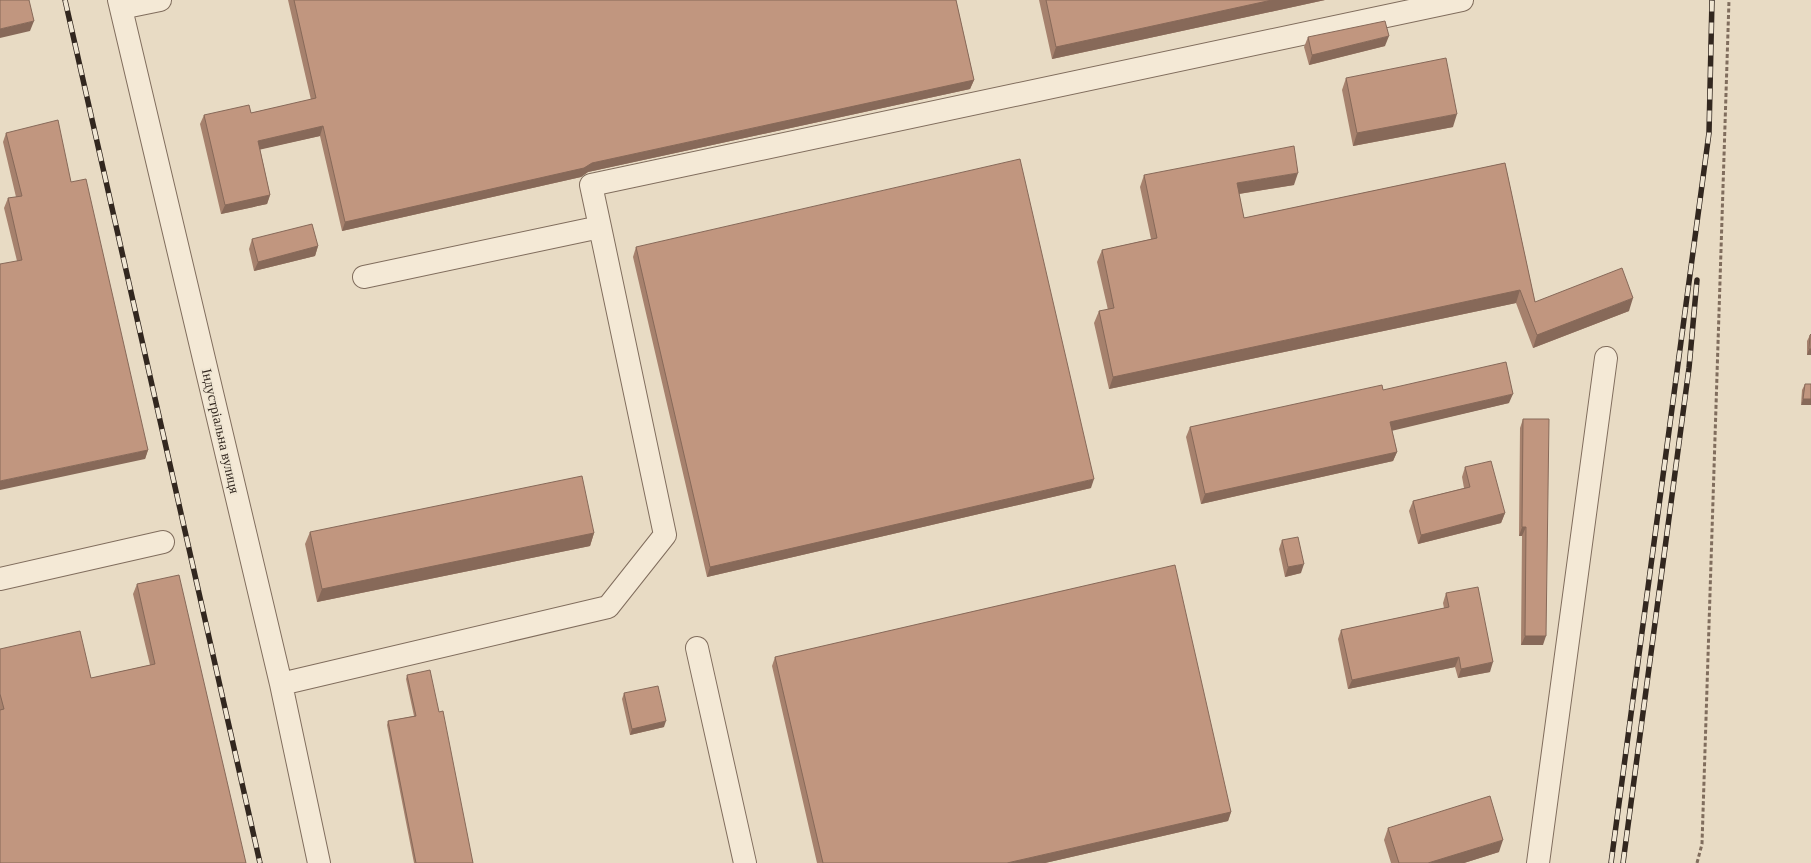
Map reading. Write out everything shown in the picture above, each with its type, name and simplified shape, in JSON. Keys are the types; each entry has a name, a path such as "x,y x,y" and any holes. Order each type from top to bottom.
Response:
{"street":[{"path":"120,4 160,0"},
{"path":"281,684 608,607 665,535 591,185 1462,0"},
{"name":"Індустріальна вулиця","path":"120,4 281,684 319,863"},
{"path":"364,276 600,227"},
{"path":"1538,863 1606,358"},
{"path":"0,579 163,542"},
{"path":"697,648 745,863"}],"path":[{"path":"1697,863 1702,834 1729,0"}],"building":[{"path":"0,0 29,0 34,21 0,29"},
{"path":"294,0 956,0 974,80 592,163 584,168 345,222 323,126 258,141 270,195 225,205 204,115 249,105 251,113 316,98"},
{"path":"1046,0 1272,0 1056,47"},
{"path":"1385,21 1389,36 1312,55 1308,37"},
{"path":"1446,58 1457,114 1357,133 1346,78"},
{"path":"58,120 71,182 86,179 148,450 0,481 0,264 22,260 8,198 22,196 6,133"},
{"path":"1294,146 1298,173 1237,183 1244,218 1505,163 1535,302 1622,268 1633,298 1537,335 1520,290 1113,377 1099,311 1114,308 1102,250 1157,238 1144,175"},
{"path":"1020,159 1094,479 710,567 636,247"},
{"path":"312,224 318,246 258,262 252,239"},
{"path":"1810,335 1811,349 1809,349"},
{"path":"1506,362 1513,394 1390,422 1397,452 1205,494 1190,427 1382,385 1383,390"},
{"path":"1805,384 1811,384 1811,399 1803,399"},
{"path":"1523,419 1549,419 1546,636 1525,636 1526,527 1522,527"},
{"path":"1491,461 1505,513 1421,535 1413,501 1470,487 1465,467"},
{"path":"582,476 594,533 322,589 310,532"},
{"path":"1298,537 1304,564 1288,567 1282,540"},
{"path":"1175,565 1231,812 1007,863 823,863 775,657"},
{"path":"179,575 246,863 0,863 0,710 4,709 0,694 0,649 80,631 91,678 155,664 137,584"},
{"path":"1478,587 1493,662 1461,669 1459,657 1352,680 1341,630 1449,607 1446,593"},
{"path":"430,670 439,712 443,711 473,863 416,863 388,721 416,716 407,675"},
{"path":"658,686 666,721 632,729 624,693"},
{"path":"1490,796 1503,840 1428,863 1399,863 1388,828"}],"railway":[{"path":"65,0 260,863"},
{"path":"1611,863 1709,133 1712,0"},
{"path":"1623,863 1689,368 1697,280"}]}
